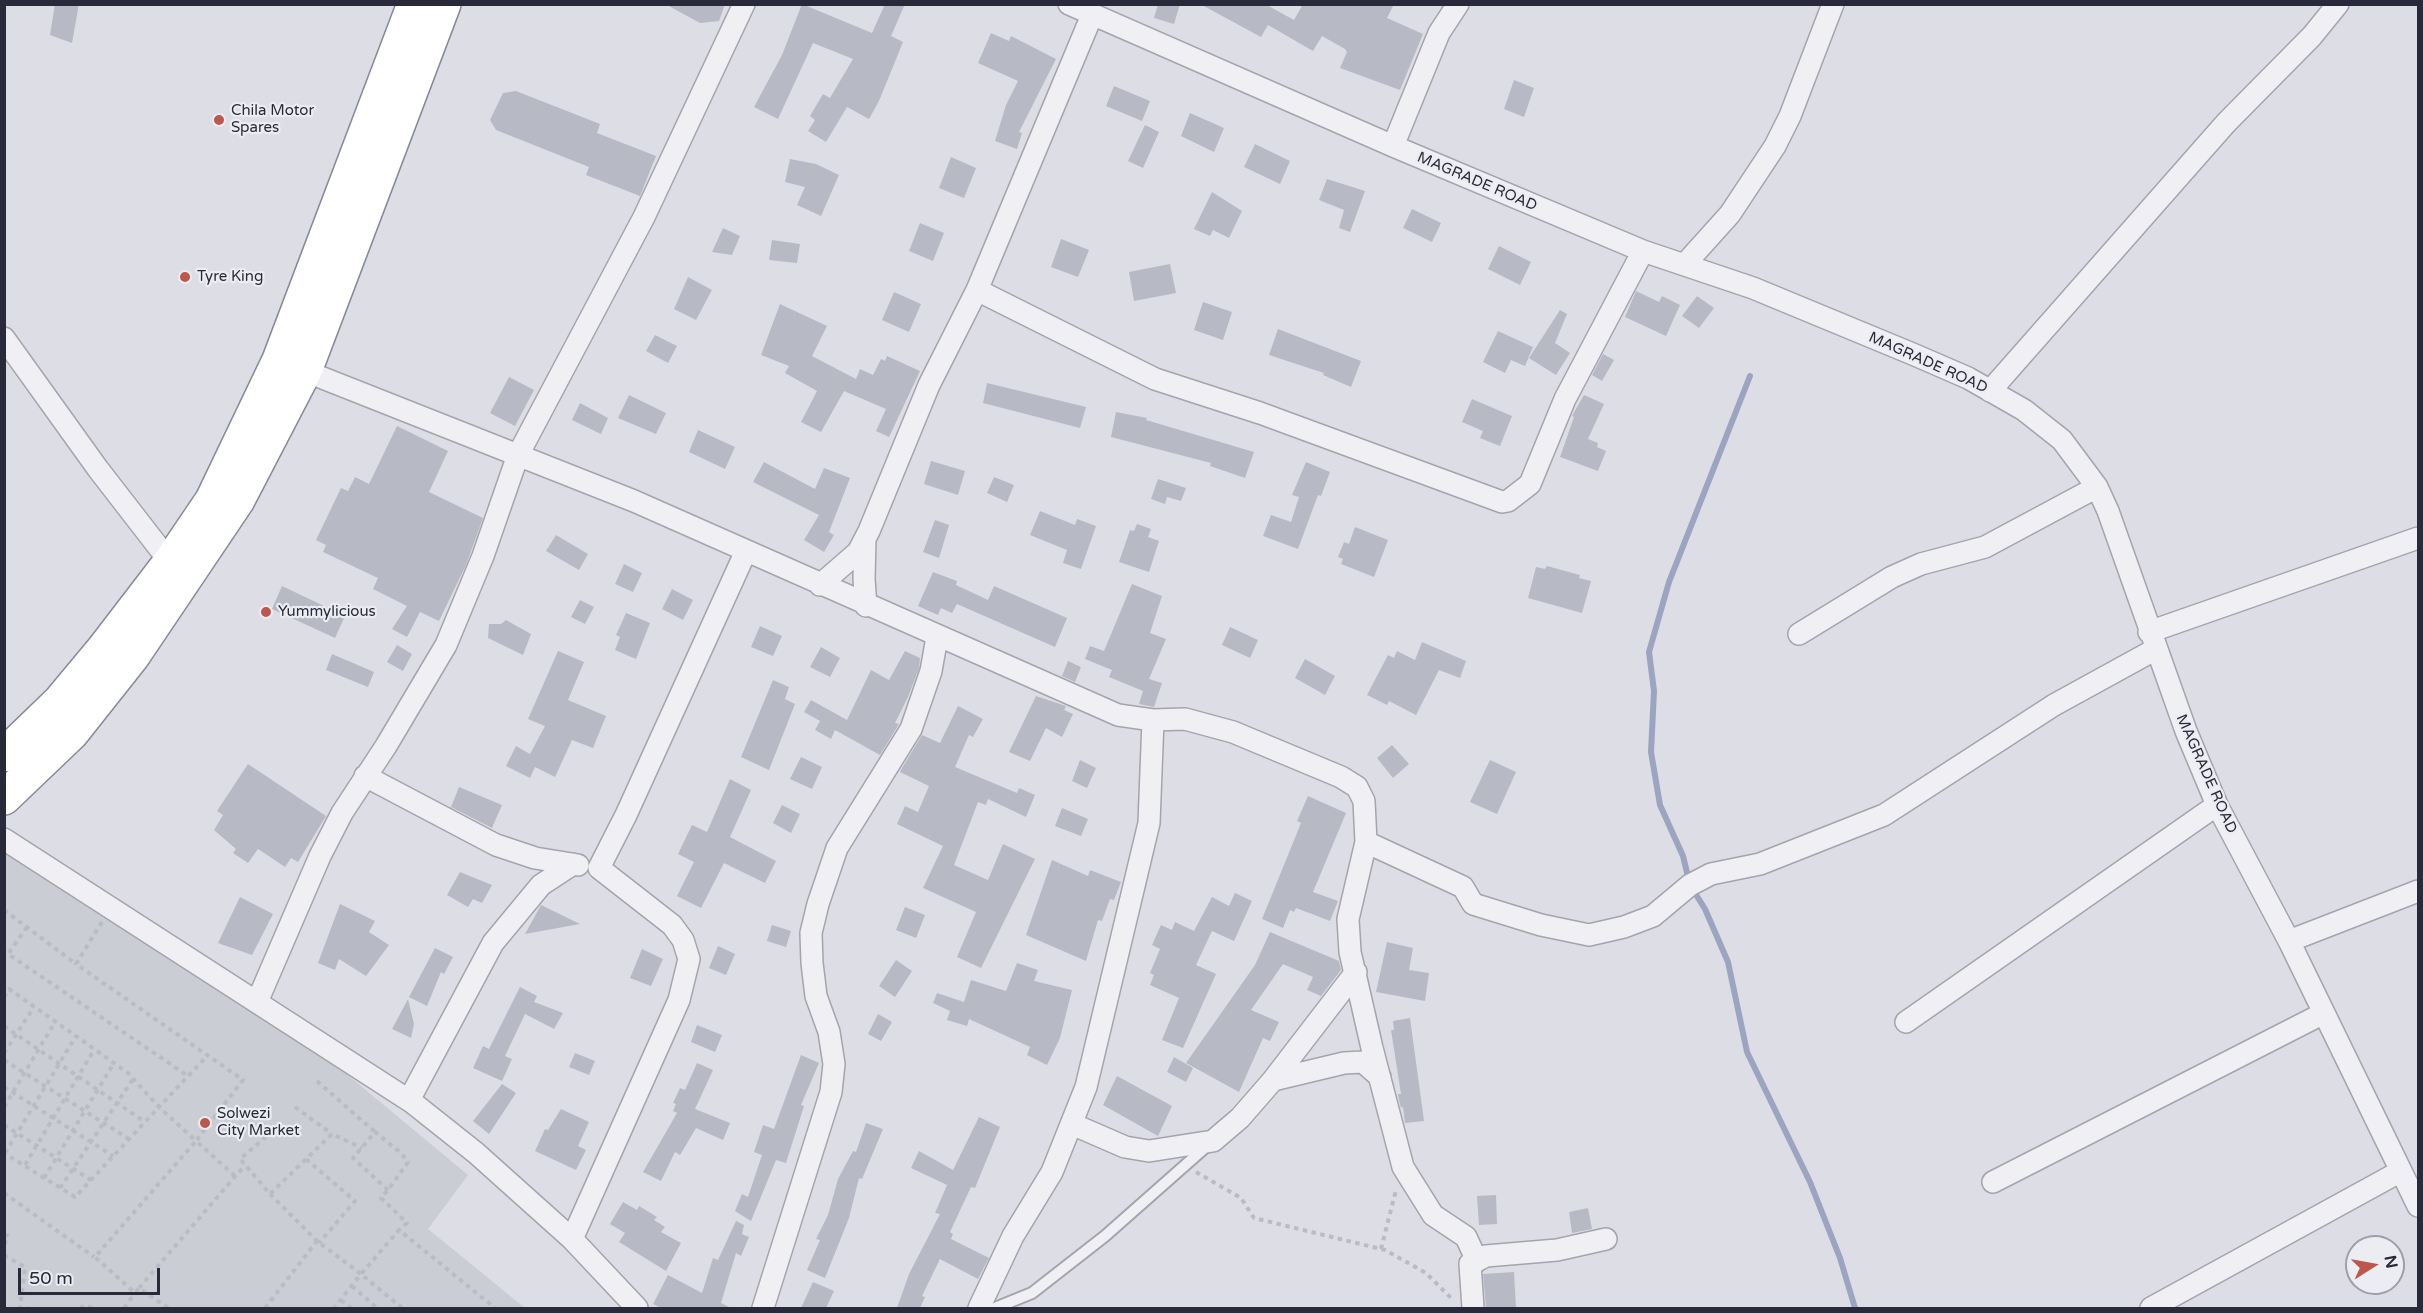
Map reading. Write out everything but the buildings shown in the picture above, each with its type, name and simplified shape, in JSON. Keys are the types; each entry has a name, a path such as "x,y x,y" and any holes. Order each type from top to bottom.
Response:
{"highway":[{"path":"4,755 58,702 170,562 212,500 279,360 414,4"},
{"path":"4,798 72,733 133,656 238,500 305,371 444,4"}],"street":[{"path":"257,1002 320,856 365,776 386,746 446,645 483,556 518,454 644,217 744,4"},
{"name":"MAGRADE ROAD","path":"1069,4 1107,14 1393,146 1643,251 1785,301 1936,364 2024,410 2062,440 2097,487 2108,511 2152,641 2217,806 2289,941 2418,1206"},
{"path":"1393,146 1438,33 1458,4"},
{"path":"1685,264 1730,214 1775,146 1790,117 1833,4"},
{"path":"1990,391 2226,123 2312,36 2338,4"},
{"path":"820,585 846,564 865,539 929,385 977,290 1107,14"},
{"path":"977,290 1155,379 1260,413 1502,502 1508,501 1530,484 1565,399 1643,251"},
{"path":"4,338 14,369 98,469 170,562"},
{"path":"305,371 634,501 866,606 1005,664 1118,715 1153,720 1185,719 1233,732 1341,777 1357,787 1364,801 1366,842 1348,919 1350,952 1380,1077 1403,1167 1433,1215 1466,1237 1477,1261"},
{"path":"1800,634 1892,576 1921,564 1985,547 2097,487"},
{"path":"1366,842 1463,887 1473,904 1541,926 1589,936 1624,927 1653,916 1690,885 1711,874 1760,864 1884,815 2152,641 2418,538"},
{"path":"865,539 866,606"},
{"path":"599,868 626,815 746,551"},
{"path":"763,1308 831,1092 834,1064 829,1032 816,996 812,963 811,933 818,904 837,848 911,729 931,671 937,637"},
{"path":"979,1308 1013,1236 1052,1172 1086,1088 1149,823 1153,720"},
{"path":"365,776 496,845 535,858 599,868 672,925 683,940 689,959 679,1000 572,1239"},
{"path":"1906,1022 2217,806"},
{"path":"4,839 112,906 409,1100 476,1153 572,1239 637,1308"},
{"path":"409,1100 493,943 541,885 573,864"},
{"path":"2289,941 2418,891"},
{"path":"1072,1124 1125,1147 1149,1150 1213,1141 1240,1118 1273,1080 1356,972"},
{"path":"1993,1182 2324,1014"},
{"path":"1273,1080 1344,1063 1364,1062 1380,1077"},
{"path":"2151,1308 2401,1171"},
{"path":"1464,1305 1470,1264 1485,1256 1557,1250 1606,1239"}],"lane":[{"path":"995,1308 1032,1293 1105,1236 1213,1141"}],"path":[{"path":"76,964 112,906"},
{"path":"4,910 76,964 243,1080 196,1141 95,1257"},
{"path":"27,927 6,956 188,1076"},
{"path":"4,997 7,988 114,1063 235,1176"},
{"path":"4,1053 34,1007"},
{"path":"4,1107 55,1022"},
{"path":"4,1026 146,1122"},
{"path":"76,1036 5,1153 75,1197 207,1056"},
{"path":"25,1165 94,1050"},
{"path":"4,1060 129,1139"},
{"path":"44,1178 114,1063"},
{"path":"60,1188 133,1079"},
{"path":"317,1081 401,1153 408,1162 381,1198 407,1223 334,1308"},
{"path":"4,1087 113,1156"},
{"path":"295,1107 332,1134 362,1148"},
{"path":"4,1125 91,1180"},
{"path":"280,1125 240,1159 270,1194 318,1242 402,1308"},
{"path":"375,1132 353,1158 388,1190"},
{"path":"270,1194 332,1134"},
{"path":"265,1308 318,1242 355,1201 306,1159"},
{"path":"124,1308 245,1165"},
{"path":"1185,1165 1241,1198 1254,1218 1381,1249 1426,1273 1464,1305"},
{"path":"1381,1249 1403,1167"},
{"path":"4,1193 95,1257 135,1293"},
{"path":"399,1230 495,1308"},
{"path":"4,1234 8,1236 4,1246"},
{"path":"4,1255 25,1267 20,1308 28,1308"},
{"path":"352,1286 377,1308"},
{"path":"139,1288 168,1308"},
{"path":"341,1300 351,1308"},
{"path":"80,1308 86,1305 92,1308"}],"shaded area":[{"name":"Solwezi City Market","path":"4,850 343,1071 468,1175 428,1229 525,1308 5,1308"}],"waterway":[{"path":"1750,376 1669,582 1649,652 1654,691 1651,752 1660,805 1683,856 1690,885 1705,909 1728,962 1747,1052 1810,1182 1840,1258 1855,1308"}],"place":[{"name":"Chila Motor Spares","path":"219,120"},
{"name":"Tyre King","path":"185,277"},
{"name":"Yummylicious","path":"266,612"},
{"name":"Solwezi City Market","path":"205,1123"}]}
